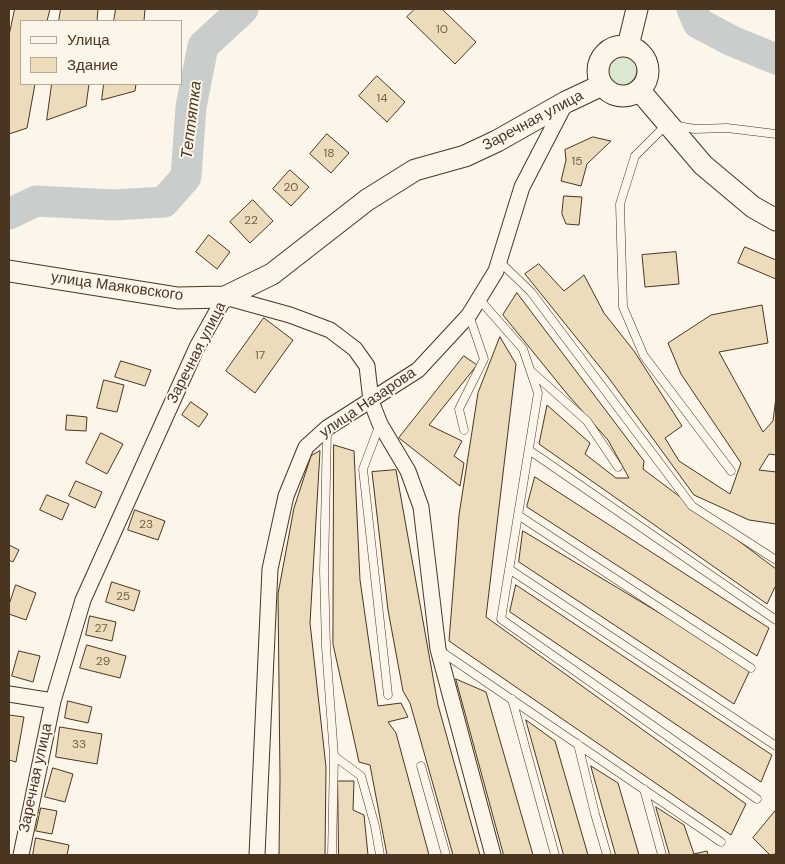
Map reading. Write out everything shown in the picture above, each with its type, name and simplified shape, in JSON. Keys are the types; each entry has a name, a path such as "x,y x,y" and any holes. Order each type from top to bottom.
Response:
{"main road":[{"path":"628,46 637,9"},
{"path":"618,46 628,46 641,52 649,72 646,83 640,91 622,97 613,95 604,88 598,77 598,65 605,53 618,46"},
{"name":"Заречная улица","path":"225,297 272,274 367,200 415,170 465,156 602,85"},
{"path":"640,91 703,165 753,207 776,220"},
{"name":"улица Маяковского","path":"14,272 178,298 225,297"}],"street":[{"name":"улица Назарова","path":"257,855 270,569 286,496 306,448 328,428 418,370 470,315 496,271 522,187 566,102"},
{"path":"225,297 290,314 330,330 355,349 367,366 371,401 380,424 408,471 421,507 438,648 493,855"},
{"name":"Заречная улица","path":"21,855 53,701 86,591 197,346 225,297"},
{"path":"9,694 53,701"}],"lane":[{"path":"731,471 644,356 624,307 620,204 635,156 667,124 696,129 727,128 776,134"},
{"path":"499,261 531,292 692,506 776,560"},
{"path":"479,298 523,348 538,394 501,619 757,800"},
{"path":"464,430 459,409 484,359 470,315"},
{"path":"530,371 587,421 618,467"},
{"path":"380,424 363,469 388,695"},
{"path":"328,428 324,581 326,647 334,756 332,855"},
{"path":"529,450 776,620"},
{"path":"518,515 751,668"},
{"path":"509,569 776,746"},
{"path":"438,648 721,842"},
{"path":"512,699 555,855"},
{"path":"578,744 606,855"},
{"path":"334,756 361,776 375,826 380,855"},
{"path":"421,766 446,855"},
{"path":"644,789 662,855"}],"green space":[{"path":"620,52 632,57 637,69 632,81 620,86 608,81 603,69 608,57"}],"building":[{"path":"15,9 50,9 47,20 20,20 20,85 35,85 27,128 9,134 9,36"},
{"path":"61,9 98,9 97,20 59,20"},
{"path":"116,9 145,9 144,20 114,20"},
{"path":"415,9 442,9 476,42 455,64 407,17"},
{"path":"377,76 405,102 387,122 359,96"},
{"path":"52,85 89,85 86,106 47,120"},
{"path":"104,85 136,85 135,91 102,100"},
{"path":"327,134 349,153 331,173 310,154"},
{"path":"593,137 611,141 587,164 581,186 561,181 566,160 565,150"},
{"path":"290,170 309,187 291,206 273,189"},
{"path":"564,196 582,197 579,225 566,224 562,214"},
{"path":"253,200 273,221 250,243 230,222"},
{"path":"209,235 230,252 217,269 196,252"},
{"path":"745,247 776,260 776,279 738,263"},
{"path":"676,252 679,284 645,287 642,255"},
{"path":"539,264 564,291 584,275 604,313 634,351 682,426 665,438 679,461 730,494 741,463 681,374 668,343 711,315 762,305 768,343 719,352 763,432 773,421 776,397 776,455 769,454 759,470 776,472 776,524 749,520 694,495 608,377 525,274"},
{"path":"517,293 644,461 643,469 776,569 776,585 767,604 539,444 547,405 590,443 585,454 616,478 629,478 608,440 568,395 503,315"},
{"path":"264,318 293,340 255,393 226,371"},
{"path":"500,337 516,364 486,617 746,804 731,835 449,641 459,515 478,393"},
{"path":"464,356 477,365 429,425 462,441 454,456 464,463 460,486 399,438"},
{"path":"121,361 151,370 145,386 115,377"},
{"path":"104,380 124,385 117,412 97,408"},
{"path":"191,402 208,414 199,427 182,415"},
{"path":"67,415 87,417 86,431 66,430"},
{"path":"101,433 123,444 107,474 86,463"},
{"path":"334,445 354,451 360,580 378,706 401,703 408,717 388,722 396,733 429,855 387,855 370,765 359,762 333,644"},
{"path":"320,451 310,623 326,767 325,855 279,855 278,594 294,508 311,456"},
{"path":"396,470 438,705 480,855 453,855 410,703 403,691 388,610 372,472"},
{"path":"535,477 769,628 757,656 527,507"},
{"path":"76,481 102,492 95,508 69,496"},
{"path":"47,495 69,504 62,520 40,510"},
{"path":"135,510 165,521 158,540 128,530"},
{"path":"523,531 751,668 734,704 519,562"},
{"path":"9,545 19,550 13,562 9,560"},
{"path":"112,582 140,591 134,611 106,602"},
{"path":"16,585 36,593 26,620 9,614 9,605"},
{"path":"516,585 772,755 761,782 510,612"},
{"path":"90,616 116,622 112,641 86,635"},
{"path":"87,645 126,656 120,678 80,668"},
{"path":"19,651 40,656 33,682 12,676"},
{"path":"456,679 486,692 533,855 504,855"},
{"path":"68,701 92,707 88,723 65,718"},
{"path":"9,715 24,717 16,762 9,760"},
{"path":"526,720 555,741 588,855 564,855"},
{"path":"60,727 102,734 97,764 56,757"},
{"path":"591,766 618,783 639,855 616,855"},
{"path":"53,768 73,774 65,802 45,797"},
{"path":"338,781 354,781 353,810 364,815 368,855 339,855"},
{"path":"656,807 684,825 694,854 707,851 708,855 670,855"},
{"path":"41,808 57,811 52,834 36,831"},
{"path":"776,810 776,854 770,855 753,838"},
{"path":"36,838 69,845 67,855 33,855"}],"waterway":[{"name":"Тептятка","path":"9,214 36,201 114,205 164,202 186,177 191,107 203,46 243,9"},
{"name":"Тептятка","path":"692,9 698,23 732,41 776,59"}]}
